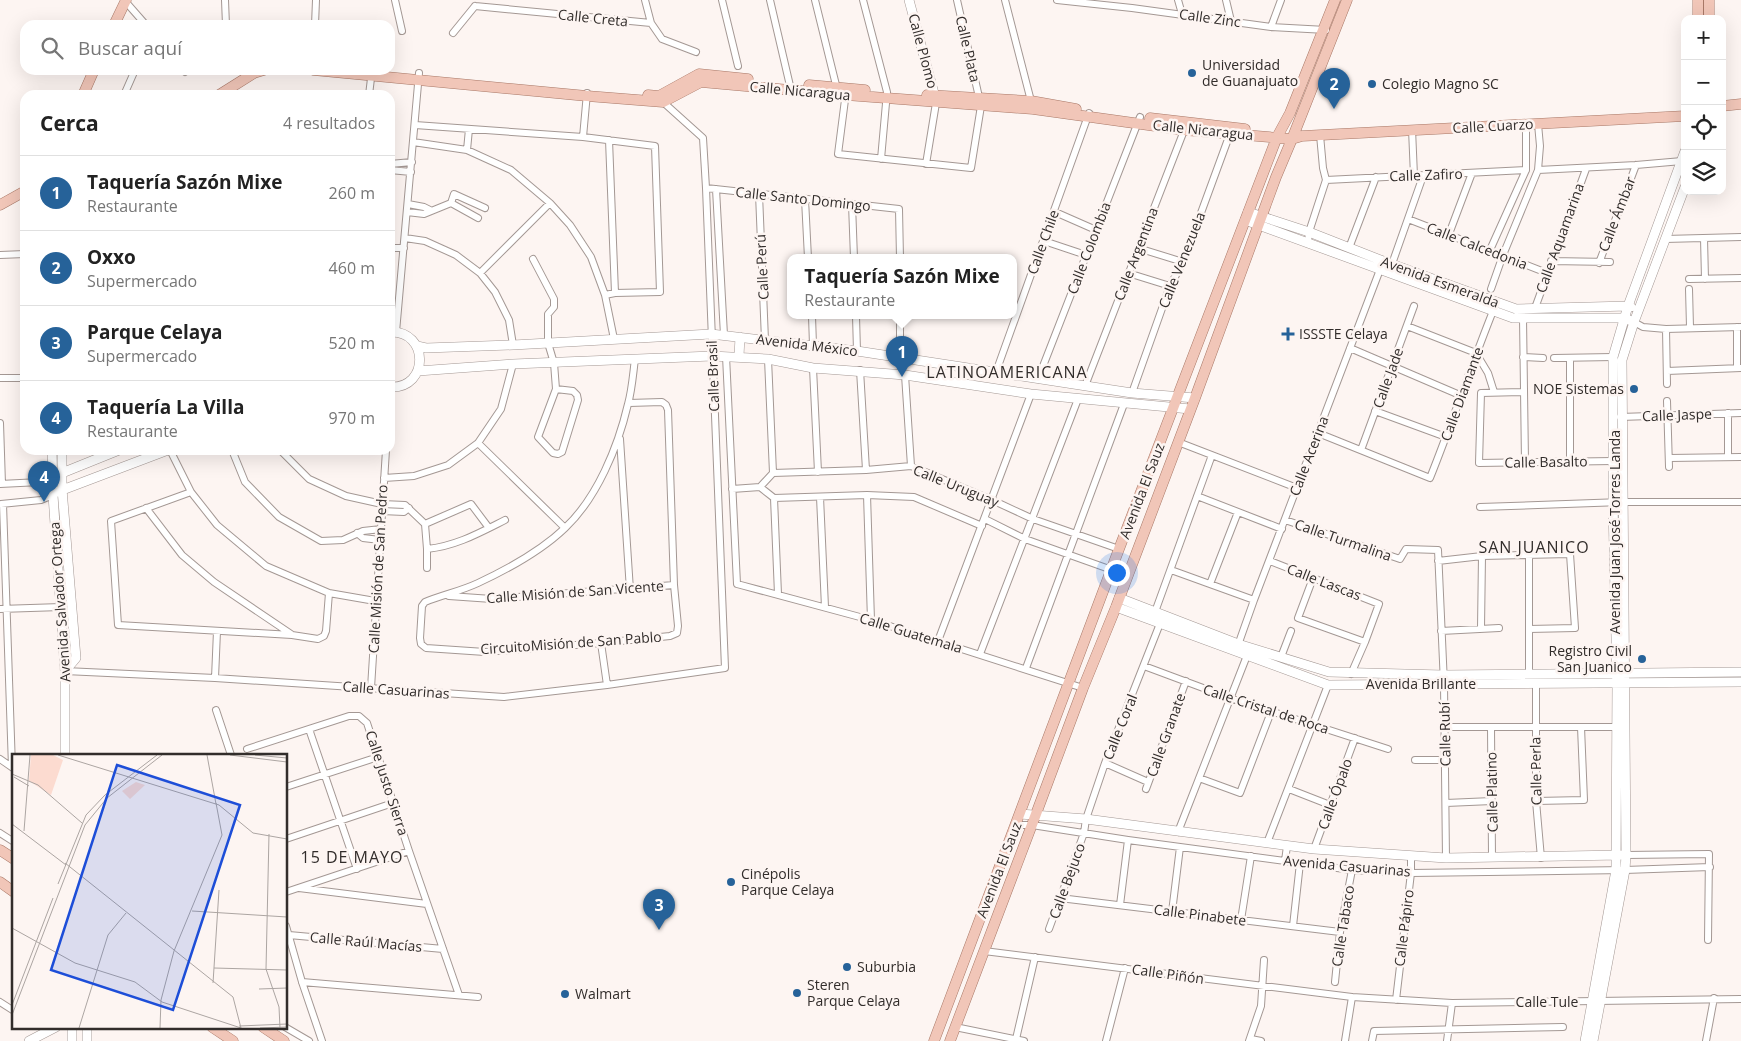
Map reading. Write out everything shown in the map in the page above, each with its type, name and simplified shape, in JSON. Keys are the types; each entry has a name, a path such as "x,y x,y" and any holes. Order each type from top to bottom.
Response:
{"main road":[{"name":"Avenida El Sauz","path":"950,1041 1032,826 1082,688 1118,602 1195,398 1276,177 1296,136 1329,31 1335,0"},
{"name":"Avenida El Sauz","path":"934,1041 1119,549 1278,135 1346,0"},
{"path":"1698,0 1698,15"},
{"path":"1709,0 1709,15"},
{"path":"116,20 125,1"},
{"path":"395,74 587,94 661,99"},
{"name":"Calle Nicaragua","path":"661,99 699,74 790,86 981,102 1231,131 1296,136"},
{"path":"85,90 92,75"},
{"path":"219,90 244,75"},
{"path":"227,90 251,75"},
{"name":"Calle Nicaragua","path":"981,102 1031,100 1089,115"},
{"path":"1726,106 1741,104"},
{"name":"Calle Cuarzo","path":"1296,136 1681,116"},
{"path":"0,205 20,194"},
{"path":"0,850 12,858"},
{"path":"0,882 12,891"},
{"path":"967,954 982,955"},
{"path":"214,1028 233,1041"},
{"path":"264,1028 284,1041"}],"street":[{"path":"225,0 226,20"},
{"path":"315,20 316,0"},
{"path":"395,0 402,31"},
{"path":"645,0 651,23 662,39 696,52"},
{"path":"722,0 738,66"},
{"path":"770,0 790,86"},
{"path":"816,0 842,91 838,154 971,168 981,102"},
{"path":"864,0 887,95 881,159"},
{"name":"Calle Plomo","path":"910,0 935,99"},
{"name":"Calle Plata","path":"957,0 981,102"},
{"path":"1005,0 1031,100"},
{"name":"Calle Zinc","path":"1057,0 1095,2 1271,26 1329,31"},
{"path":"1130,0 1132,8"},
{"path":"1178,0 1182,14"},
{"path":"1226,0 1231,21"},
{"path":"125,1 142,20"},
{"path":"1271,26 1280,1"},
{"path":"453,33 475,3"},
{"name":"Calle Creta","path":"475,3 651,23"},
{"path":"126,90 133,75"},
{"path":"370,90 372,75"},
{"path":"395,317 405,238 419,76"},
{"path":"583,137 587,94"},
{"name":"Calle Brasil","path":"661,99 703,138 725,668"},
{"path":"926,164 935,99"},
{"name":"Calle Chile","path":"1017,315 1089,115"},
{"name":"Calle Colombia","path":"1038,379 1139,120"},
{"path":"1490,250 1526,170 1526,124"},
{"path":"1491,289 1502,255 1538,170 1540,146 1538,124"},
{"path":"414,125 583,137 655,146 660,292 605,295"},
{"name":"Calle Argentina","path":"1085,386 1185,126"},
{"path":"467,150 469,129"},
{"path":"1412,129 1414,176"},
{"name":"Calle Venezuela","path":"1132,393 1170,286 1183,262 1231,131"},
{"path":"1308,242 1309,232 1326,180 1320,135"},
{"path":"609,140 615,293"},
{"path":"413,142 467,150 511,170 550,203 570,225 591,257 605,295 614,339"},
{"path":"1538,170 1636,165 1681,156"},
{"name":"Avenida Juan José Torres Landa","path":"1585,1041 1596,1002 1620,870 1626,855 1620,679 1618,417 1613,357 1628,306 1681,161"},
{"path":"395,164 412,162"},
{"name":"Calle Ámbar","path":"1599,263 1636,165"},
{"name":"Calle Aquamarina","path":"1535,308 1586,168"},
{"path":"395,170 411,172"},
{"name":"Calle Zafiro","path":"1326,180 1526,170"},
{"path":"1449,234 1472,173"},
{"name":"Calle Acerina","path":"1237,648 1350,348 1385,265 1408,219 1423,176"},
{"path":"1349,248 1376,177"},
{"name":"Calle Santo Domingo","path":"706,188 900,209 900,254"},
{"path":"716,189 724,335"},
{"path":"407,212 424,214 451,203 477,218 483,207 454,194 451,203"},
{"name":"Calle Perú","path":"759,194 765,340"},
{"name":"Avenida Juan José Torres Landa","path":"1618,503 1614,461 1622,360 1634,322 1682,195"},
{"path":"805,199 808,254"},
{"path":"480,273 550,203"},
{"path":"408,204 430,210"},
{"path":"852,204 854,254"},
{"path":"1055,212 1096,230"},
{"name":"Avenida Esmeralda","path":"1247,216 1309,232 1513,318 1624,318 1634,322"},
{"name":"Avenida Esmeralda","path":"1260,219 1308,242 1385,265 1516,309 1628,306 1638,311"},
{"name":"Calle Calcedonia","path":"1408,219 1547,273"},
{"path":"1665,239 1741,237"},
{"path":"405,238 425,240 456,255 480,273 495,292 509,320 513,345"},
{"path":"1704,238 1705,279"},
{"path":"1044,242 1086,255"},
{"path":"395,248 404,248"},
{"path":"1138,248 1183,262"},
{"path":"0,255 20,254"},
{"path":"533,259 554,299 554,306 548,314 548,343 554,363 556,390 538,437 553,453 558,454 562,452 578,395 573,391 556,390"},
{"path":"1551,261 1610,262"},
{"path":"1128,273 1170,286"},
{"path":"1689,279 1741,278"},
{"path":"1690,289 1690,328"},
{"name":"Calle Jade","path":"1361,450 1414,306"},
{"path":"1553,307 1553,318"},
{"name":"Calle Diamante","path":"1361,450 1430,478 1493,311"},
{"path":"1523,318 1522,392 1525,462"},
{"path":"812,319 813,345"},
{"path":"856,319 857,350"},
{"path":"900,319 900,357"},
{"name":"Calle Chile","path":"996,372 1016,319"},
{"path":"1634,322 1643,327 1666,329 1739,327 1739,368 1667,371"},
{"path":"1407,326 1476,353 1488,373 1494,392 1522,392"},
{"path":"1666,329 1667,384"},
{"path":"395,333 407,336 417,346 420,358 418,371 412,380 403,386 395,387"},
{"name":"Avenida México","path":"417,346 426,348 513,345 711,334 857,350 1132,393 1195,398"},
{"path":"739,356 740,337"},
{"path":"1350,348 1462,396"},
{"path":"726,356 732,489 760,487 774,498 778,594"},
{"name":"Avenida México","path":"418,371 513,364 739,356 768,359 813,368 860,370 905,375 1031,394 1190,409"},
{"path":"1523,357 1543,358"},
{"path":"1554,358 1613,357"},
{"path":"1570,358 1570,462"},
{"path":"445,596 478,583 529,556 565,528 582,508 603,474 619,436 629,403 635,359"},
{"path":"760,487 773,473 768,359"},
{"path":"384,478 414,476 448,465 478,443 501,409 513,364"},
{"path":"813,368 818,472"},
{"path":"860,370 866,470"},
{"path":"905,375 911,466"},
{"path":"0,378 20,378"},
{"name":"Calle Basalto","path":"1494,392 1481,393 1479,463 1614,461"},
{"path":"938,641 1031,394"},
{"path":"980,654 1026,540 1078,399"},
{"path":"1667,401 1669,467"},
{"name":"CircuitoMisión de San Pablo","path":"445,596 425,602 422,606 420,638 421,644 426,648 485,652 601,643 670,636 677,633 668,410 662,402 629,403"},
{"path":"1026,668 1124,404"},
{"path":"1375,411 1446,437"},
{"path":"1728,413 1728,457"},
{"name":"Calle Jaspe","path":"1618,417 1741,413"},
{"path":"0,423 1,484 40,482 106,455"},
{"path":"1318,432 1361,450"},
{"path":"619,436 630,590"},
{"path":"1178,442 1297,488"},
{"path":"478,443 565,528"},
{"name":"Avenida Salvador Ortega","path":"52,455 65,670 65,754"},
{"path":"62,455 62,489 76,658 65,670"},
{"path":"12,754 3,609 2,504 41,500 62,489 155,455"},
{"path":"172,455 191,492 217,525 266,566 329,593 376,601"},
{"path":"234,455 245,482 279,517 321,542 343,540 363,531 381,530"},
{"path":"285,455 309,479 346,496 382,507 405,505 409,508 425,524 427,568"},
{"name":"Calle Misión de San Pedro","path":"371,688 386,455"},
{"path":"1155,612 1212,455"},
{"path":"1669,458 1741,456"},
{"name":"Calle Uruguay","path":"773,473 866,470 911,466 1033,519 1119,549"},
{"name":"Calle Guatemala","path":"732,489 737,584 871,620 1026,668 1082,688"},
{"path":"191,492 111,521 118,625 292,635 318,639 324,636 326,631 329,593"},
{"path":"867,495 871,620"},
{"name":"Calle Uruguay","path":"774,498 867,495 914,497 984,522 1026,540 1112,570"},
{"name":"Calle Turmalina","path":"1197,496 1282,529"},
{"path":"820,497 825,607"},
{"path":"1480,507 1741,502"},
{"path":"425,524 472,504 489,528"},
{"path":"146,508 182,555 214,582 292,635"},
{"path":"1210,584 1238,512"},
{"path":"427,549 445,547 460,542 505,520"},
{"name":"Calle Turmalina","path":"1285,520 1400,559 1406,549"},
{"path":"357,533 363,538 380,540"},
{"name":"Calle Rubí","path":"1406,549 1438,550 1445,727 1446,858"},
{"path":"1438,561 1482,556 1570,554 1575,628 1530,629"},
{"path":"1481,628 1482,556"},
{"path":"1529,556 1529,674"},
{"name":"Calle Lascas","path":"1270,561 1379,604 1365,642"},
{"path":"1170,570 1254,600"},
{"path":"1313,578 1298,618 1365,642 1351,674"},
{"name":"Calle Misión de San Vicente","path":"445,596 492,600 674,585"},
{"name":"Avenida Brillante","path":"1118,602 1155,612 1162,619"},
{"name":"Avenida Brillante","path":"1118,602 1237,648 1281,657 1329,672 1443,680 1536,683 1741,672"},
{"path":"3,609 61,607"},
{"name":"Calle Coral","path":"1084,833 1086,819 1105,763 1162,619"},
{"path":"1441,631 1499,628"},
{"path":"215,678 217,631"},
{"path":"1281,657 1291,631"},
{"path":"601,643 607,685"},
{"path":"1178,832 1248,651"},
{"name":"Avenida Brillante","path":"1248,651 1328,685 1529,674 1620,679 1741,682"},
{"name":"Calle Cristal de Roca","path":"1144,666 1271,712 1388,749"},
{"name":"Calle Casuarinas","path":"65,670 504,697 607,685 725,668"},
{"name":"Avenida Juan José Torres Landa","path":"1620,679 1617,727 1616,856 1620,870"},
{"name":"Calle Granate","path":"1105,763 1147,785 1186,682"},
{"name":"Calle Perla","path":"1536,683 1536,801 1541,858"},
{"path":"1267,843 1328,685"},
{"path":"216,710 231,754"},
{"path":"1199,778 1240,792 1271,712"},
{"name":"Calle Justo Sierra","path":"309,729 348,716 359,716 367,723 459,995"},
{"path":"1445,727 1617,727"},
{"name":"Calle Platino","path":"1491,727 1492,857"},
{"path":"1536,801 1584,800 1581,727"},
{"path":"247,749 309,729 357,868"},
{"name":"Calle Ópalo","path":"1314,849 1355,738"},
{"path":"288,786 378,756"},
{"path":"0,759 12,767"},
{"path":"1415,760 1445,760"},
{"path":"1289,789 1330,804"},
{"path":"1446,803 1492,801"},
{"path":"288,838 393,803"},
{"name":"Avenida Casuarinas","path":"1016,825 1352,870 1411,873 1710,867 1709,854 1541,858 1411,856 1314,849 1086,819 1020,814"},
{"path":"0,833 12,841"},
{"name":"Calle Bejuco","path":"1049,929 1084,833"},
{"path":"1120,906 1128,840"},
{"path":"1285,861 1287,846"},
{"path":"1172,912 1180,847"},
{"path":"288,891 409,851"},
{"path":"1241,920 1251,856"},
{"name":"Calle Pápiro","path":"1396,1000 1411,873 1411,856"},
{"path":"1293,926 1300,863"},
{"path":"1708,940 1710,867"},
{"name":"Calle Tabaco","path":"1335,982 1340,932 1352,870"},
{"path":"299,888 427,904"},
{"name":"Calle Pinabete","path":"1060,898 1340,932"},
{"path":"288,932 302,982 322,1041"},
{"name":"Calle Raúl Macías","path":"289,935 443,949"},
{"name":"Calle Piñón","path":"982,955 1035,957 1352,997"},
{"path":"1016,1039 1035,957"},
{"path":"1261,1041 1250,1040 1261,1006 1264,960"},
{"path":"1106,1041 1125,968"},
{"path":"302,982 478,997"},
{"path":"1345,1041 1352,997"},
{"name":"Calle Tule","path":"1352,997 1452,1003 1741,999"},
{"path":"1706,1041 1714,998"},
{"path":"0,1002 12,1010"},
{"name":"Avenida Juan José Torres Landa","path":"1593,1041 1596,1002"},
{"path":"1447,1041 1452,1003"},
{"path":"955,1027 1024,1041"},
{"path":"1372,1041 1374,1031 1563,1027"},
{"path":"72,1028 72,1041"},
{"path":"87,1028 87,1041"},
{"path":"287,1028 309,1041"},
{"path":"29,1041 42,1030"}],"place":[{"name":"Universidad de Guanajuato","path":"1192,73"},
{"name":"Colegio Magno SC","path":"1372,84"},
{"name":"Oxxo","path":"1334,109"},
{"name":"ISSSTE Celaya","path":"1288,334"},
{"name":"Taquería Sazón Mixe","path":"902,377"},
{"name":"NOE Sistemas","path":"1634,389"},
{"name":"Taquería La Villa","path":"44,502"},
{"name":"Registro Civil San Juanico","path":"1642,659"},
{"name":"Cinépolis Parque Celaya","path":"731,882"},
{"name":"Parque Celaya","path":"659,930"},
{"name":"Suburbia","path":"847,967"},
{"name":"Steren Parque Celaya","path":"797,993"},
{"name":"Walmart","path":"565,994"}],"district":[{"name":"LATINOAMERICANA","path":"1007,372"},
{"name":"SAN JUANICO","path":"1534,547"},
{"name":"15 DE MAYO","path":"352,857"}]}
